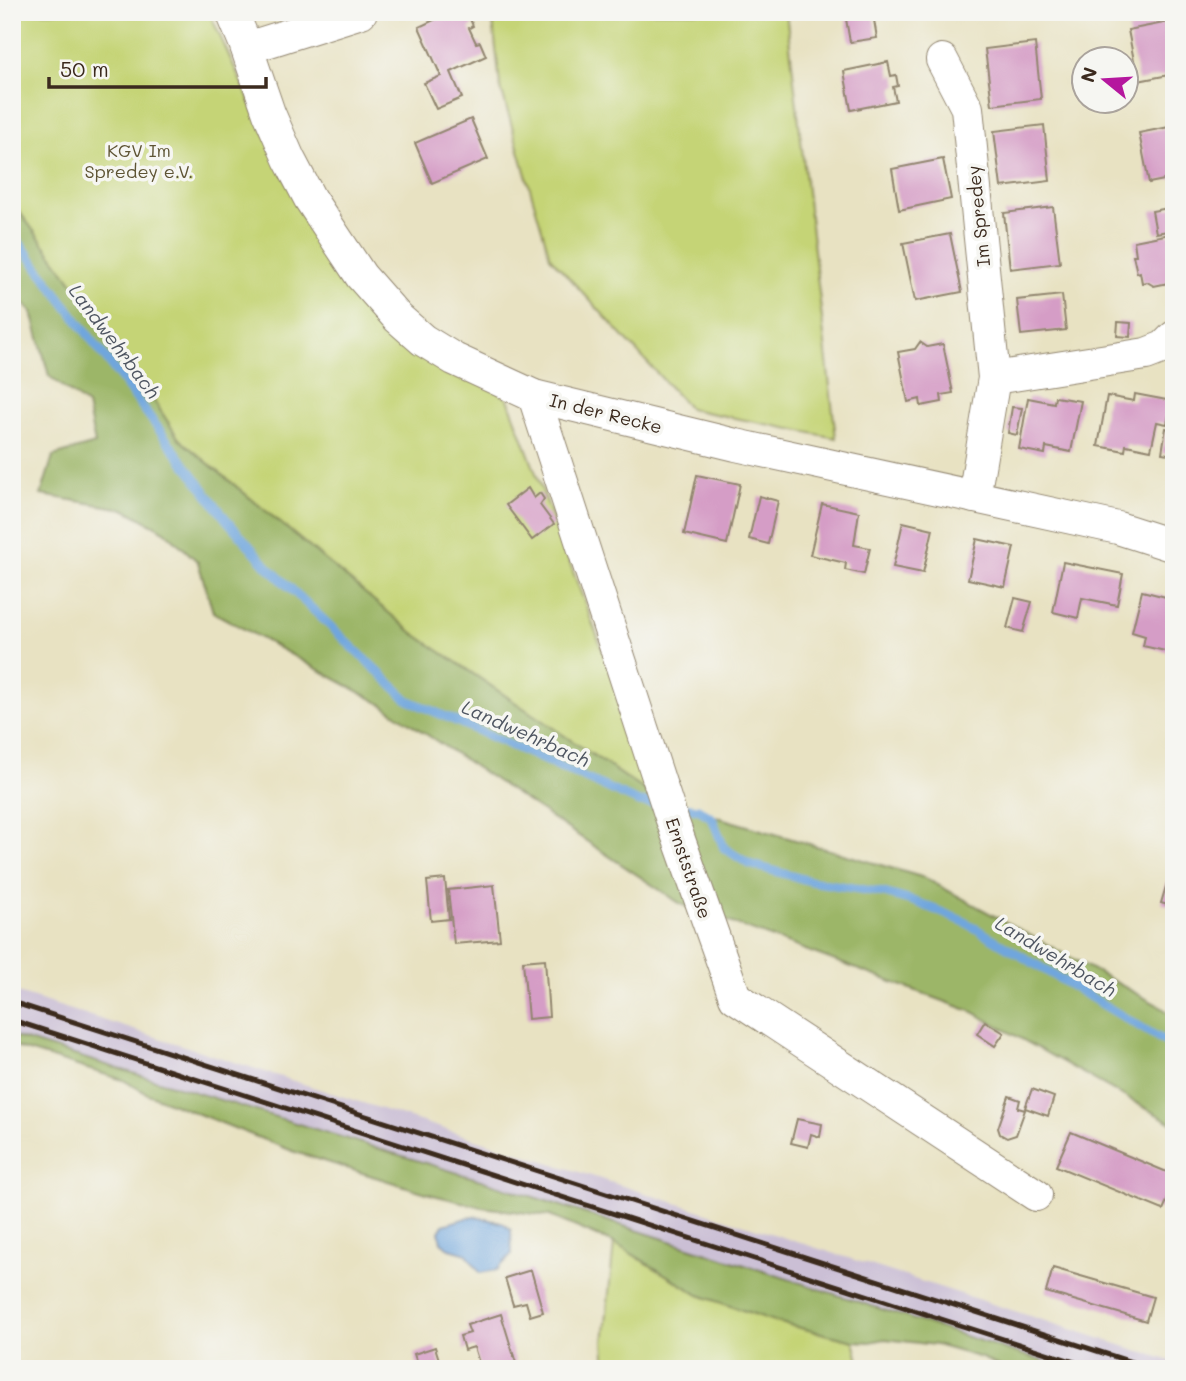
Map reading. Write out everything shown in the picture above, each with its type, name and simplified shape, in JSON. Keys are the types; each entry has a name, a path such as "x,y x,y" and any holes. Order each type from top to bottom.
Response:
{"street":[{"name":"In der Recke","path":"232,12 269,113 310,198 361,276 397,318 423,340 454,359 534,396 736,445 1118,528 1174,546"},
{"path":"247,48 361,12"},
{"name":"Im Spredey","path":"942,60 967,108 994,378 974,497"},
{"path":"994,378 1146,354 1164,347 1174,337"},
{"name":"Ernststraße","path":"534,396 671,817 734,997 1036,1195"}],"shaded area":[{"path":"12,991 1174,1362 1174,1369 1067,1369 484,1181 12,1036"}],"green space":[{"name":"KGV Im Spredey e.V.","path":"12,12 209,12 305,221 348,281 508,399 659,800 413,633 179,439 106,327 12,202"},
{"path":"492,12 786,12 836,438 690,409 550,257 500,85"},
{"path":"12,202 106,327 179,439 413,633 659,800 925,878 1156,1004 1174,1016 1174,1124 973,1012 681,904 378,702 213,612 198,562 165,531 124,509 41,495 53,456 95,444 87,405 49,376 32,312 12,290"},
{"path":"12,1036 484,1181 1067,1369 1005,1369 982,1358 936,1345 885,1339 854,1341 780,1323 699,1295 614,1243 550,1216 482,1207 433,1195 295,1152 148,1094 123,1080 12,1046"},
{"path":"614,1243 699,1295 780,1323 854,1341 861,1369 606,1369 604,1342"}],"water":[{"path":"473,1216 503,1223 511,1230 512,1254 497,1270 480,1273 467,1254 450,1249 441,1242 439,1232 443,1225"}],"building":[{"path":"451,12 467,12 473,26 469,28 476,43 480,42 486,56 451,72 462,98 436,109 424,83 441,76 419,27"},
{"path":"873,14 877,38 850,42 846,19"},
{"path":"1174,21 1174,74 1140,81 1140,46 1131,46 1128,30"},
{"path":"1035,43 1041,99 992,105 985,49"},
{"path":"888,62 891,76 896,75 898,86 893,87 896,101 851,110 844,71"},
{"path":"471,119 488,159 432,183 415,143"},
{"path":"1044,125 1050,181 1001,187 994,131"},
{"path":"1174,126 1174,178 1149,183 1139,133"},
{"path":"943,159 951,199 899,210 892,169"},
{"path":"1053,207 1060,263 1010,269 1004,213"},
{"path":"1174,207 1174,230 1156,233 1152,211"},
{"path":"950,234 962,292 915,301 903,243"},
{"path":"1170,234 1174,254 1174,277 1168,283 1154,286 1147,282 1142,283 1133,255 1136,255 1134,241"},
{"path":"1062,295 1066,330 1021,335 1017,300"},
{"path":"1118,322 1131,323 1130,337 1117,336"},
{"path":"920,342 927,347 943,344 953,393 941,395 942,402 921,406 920,399 908,402 898,352 915,349"},
{"path":"1135,394 1172,401 1167,424 1157,422 1151,450 1126,445 1125,451 1098,446 1107,396 1134,401"},
{"path":"1055,397 1081,401 1071,452 1046,447 1045,454 1019,449 1028,398 1054,403"},
{"path":"1012,407 1022,408 1017,435 1008,433"},
{"path":"1166,428 1174,430 1174,455 1162,453"},
{"path":"697,475 740,484 727,544 684,534"},
{"path":"528,488 534,498 540,493 544,499 540,505 554,524 532,540 506,505"},
{"path":"759,496 778,501 768,544 749,539"},
{"path":"822,504 859,512 854,545 870,548 864,574 845,570 846,563 810,555"},
{"path":"903,522 933,529 923,573 893,567"},
{"path":"977,539 1014,547 1005,587 968,579"},
{"path":"1063,562 1123,574 1117,605 1082,598 1078,618 1053,612"},
{"path":"1142,591 1174,599 1174,653 1143,646 1145,636 1132,632"},
{"path":"1015,598 1032,602 1023,632 1007,628"},
{"path":"1174,863 1174,907 1161,903"},
{"path":"445,879 449,919 431,921 427,881"},
{"path":"494,885 500,940 454,944 448,890"},
{"path":"545,959 549,1017 528,1019 523,961"},
{"path":"985,1021 1004,1033 995,1046 977,1034"},
{"path":"1032,1089 1054,1097 1048,1116 1025,1108"},
{"path":"1009,1096 1020,1100 1018,1108 1025,1110 1016,1135 1007,1138 1000,1134 998,1128"},
{"path":"797,1119 822,1124 820,1137 811,1134 808,1147 791,1143"},
{"path":"1071,1132 1174,1175 1174,1185 1163,1210 1056,1166"},
{"path":"1053,1268 1153,1297 1146,1321 1046,1292"},
{"path":"531,1270 543,1312 530,1316 526,1302 513,1305 505,1278"},
{"path":"501,1314 516,1363 497,1369 481,1369 474,1347 464,1350 460,1336 470,1333 467,1325"},
{"path":"435,1347 442,1369 419,1369 414,1354"}],"waterway":[{"name":"Landwehrbach","path":"12,233 226,519 268,567 408,700 639,802 662,805"},
{"name":"Landwehrbach","path":"676,806 698,809 712,818 724,848 749,864 810,881 884,893 919,903 965,922 1174,1047"}],"railway":[{"path":"12,1002 1153,1369"},
{"path":"12,1020 1096,1369"}]}
